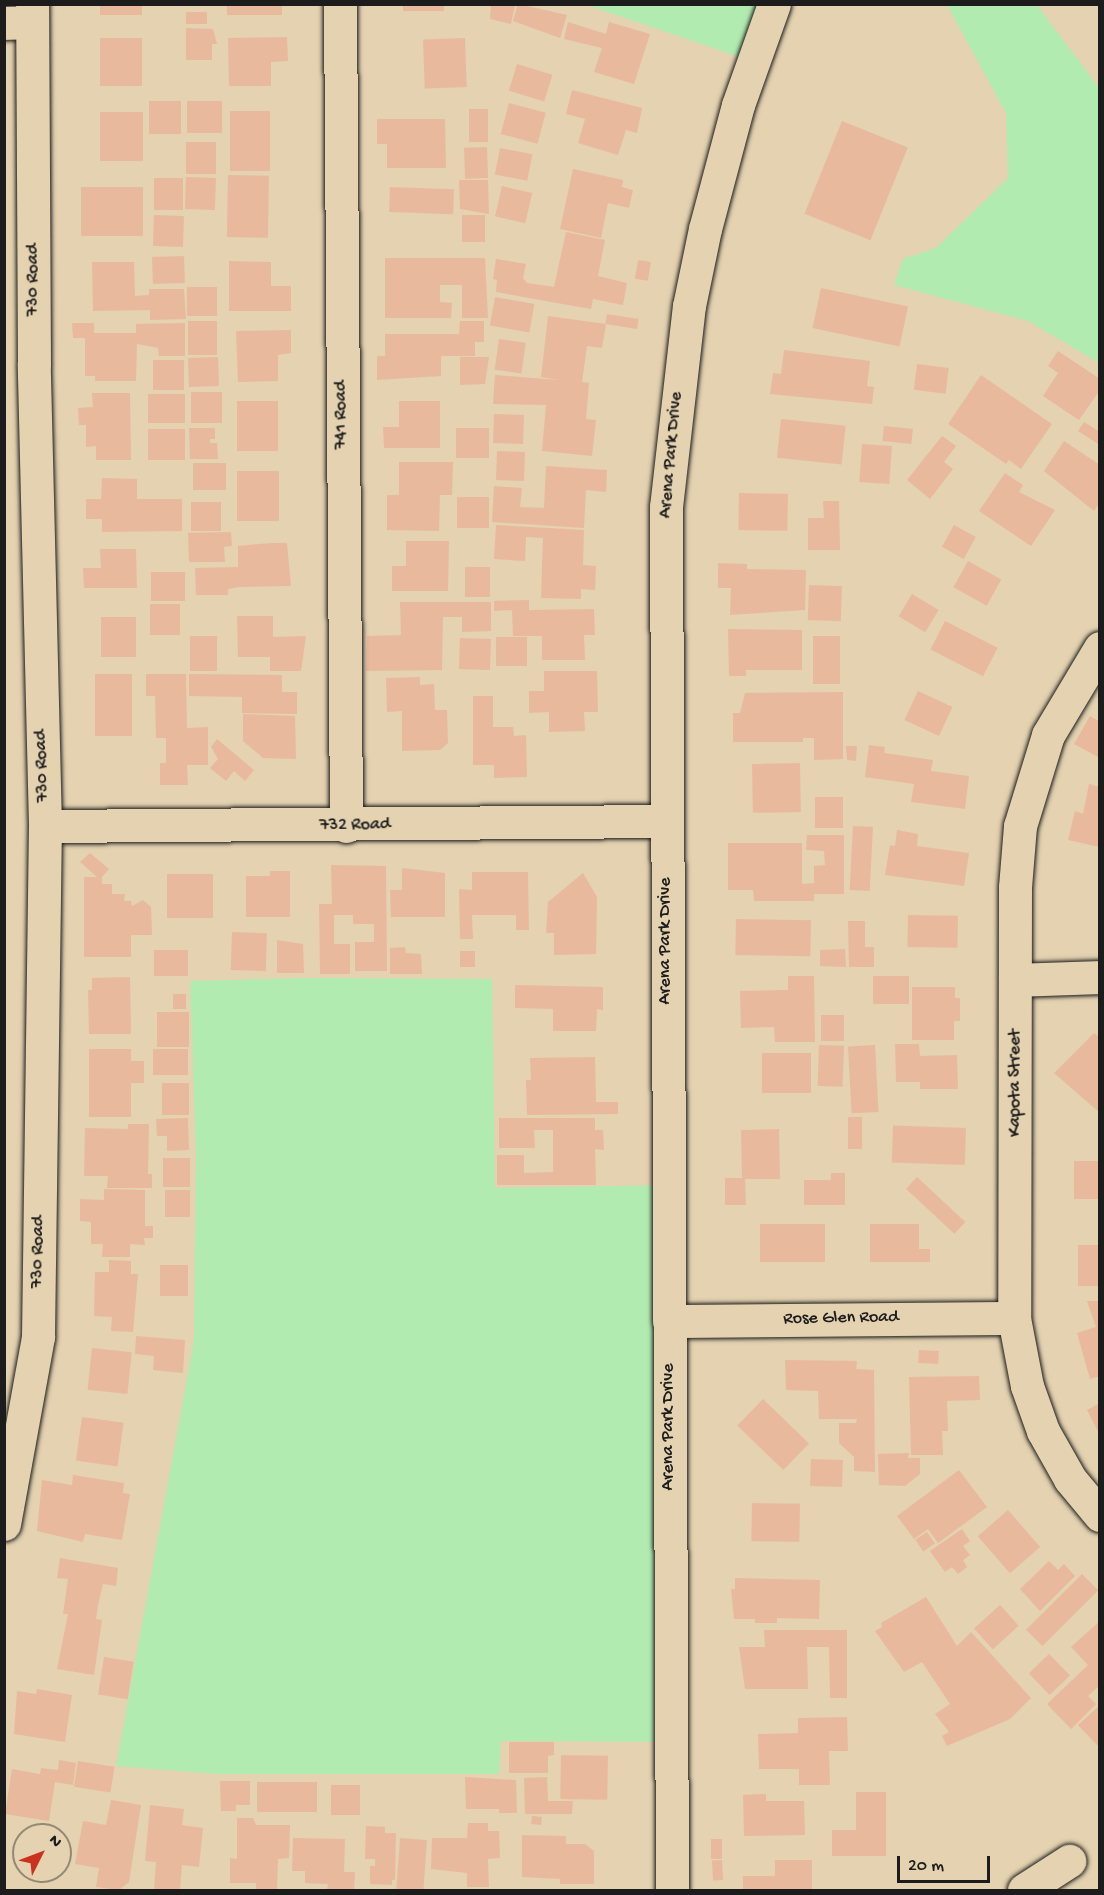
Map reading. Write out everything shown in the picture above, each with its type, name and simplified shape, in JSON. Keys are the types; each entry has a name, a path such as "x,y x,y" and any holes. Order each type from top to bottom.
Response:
{"street":[{"name":"741 Road","path":"340,4 346,826"},
{"name":"Arena Park Drive","path":"672,1890 665,821 666,507 676,399 705,229 738,105 774,4"},
{"name":"730 Road","path":"4,1524 38,1337 45,826 23,16"},
{"name":"Kapota Street","path":"1100,648 1048,735 1020,826 1015,887 1014,1318 1027,1386 1043,1431 1070,1479 1100,1515"},
{"name":"732 Road","path":"45,826 346,826 665,821"},
{"path":"1015,980 1100,977"},
{"name":"Rose Glen Road","path":"669,1321 1014,1318"},
{"path":"1024,1890 1069,1861"}],"green space":[{"path":"587,5 777,5 757,63"},
{"path":"947,5 1037,5 1099,88 1099,363 1028,321 894,285 903,259 936,248 1008,178 1006,113"},
{"path":"306,978 492,979 495,1188 669,1185 672,1742 501,1741 499,1774 218,1774 116,1766 194,1340 196,1153 190,981"}],"building":[{"path":"100,4 142,4 142,15 100,15"},
{"path":"227,4 282,4 282,15 227,15"},
{"path":"403,4 444,4 444,11 403,11"},
{"path":"491,4 515,4 511,24 490,19"},
{"path":"518,4 567,15 560,38 513,21"},
{"path":"186,12 207,12 207,24 186,24"},
{"path":"568,22 606,34 609,22 650,34 634,84 594,72 602,48 564,39"},
{"path":"186,28 213,29 217,44 212,44 212,60 186,60"},
{"path":"287,37 288,61 271,62 271,86 229,86 228,38"},
{"path":"100,38 142,38 142,86 100,86"},
{"path":"465,38 467,87 425,88 423,39"},
{"path":"517,64 552,75 544,102 509,91"},
{"path":"572,90 642,108 637,133 626,130 618,155 578,143 585,119 566,114"},
{"path":"149,101 181,101 181,134 149,134"},
{"path":"187,101 222,101 222,133 187,133"},
{"path":"509,103 546,113 537,144 501,134"},
{"path":"469,109 488,109 488,142 469,142"},
{"path":"230,111 270,111 270,171 230,171"},
{"path":"100,112 143,112 143,161 100,161"},
{"path":"377,119 445,119 446,168 387,168 387,144 377,144"},
{"path":"842,121 908,148 870,240 805,214"},
{"path":"186,142 216,142 216,174 186,174"},
{"path":"487,147 488,178 465,179 464,148"},
{"path":"500,148 532,154 527,181 495,175"},
{"path":"573,169 623,180 622,187 633,190 629,208 608,203 601,238 560,229"},
{"path":"228,175 269,176 268,238 227,237"},
{"path":"186,177 216,178 215,210 185,209"},
{"path":"154,178 183,178 183,210 154,210"},
{"path":"459,180 488,180 489,214 460,209"},
{"path":"502,186 532,193 525,223 495,216"},
{"path":"81,187 143,187 143,236 81,236"},
{"path":"390,187 454,189 453,214 389,212"},
{"path":"154,215 184,216 183,247 153,246"},
{"path":"462,215 485,215 485,242 462,242"},
{"path":"566,232 605,240 598,276 627,283 623,305 593,299 591,309 496,292 497,280 493,279 496,259 526,264 523,278 527,283 554,287"},
{"path":"184,256 185,283 153,284 152,257"},
{"path":"385,258 485,258 488,318 462,318 462,285 440,285 440,302 452,303 451,318 385,318"},
{"path":"638,260 651,262 648,281 635,279"},
{"path":"229,261 271,262 271,286 291,286 291,311 229,311"},
{"path":"92,262 134,262 135,296 149,295 149,289 184,289 186,319 150,320 150,310 93,311"},
{"path":"187,287 217,287 217,316 187,316"},
{"path":"821,288 908,307 900,347 812,328"},
{"path":"495,297 534,304 529,333 490,326"},
{"path":"607,314 639,319 637,329 605,324"},
{"path":"548,316 606,324 602,348 587,346 582,382 589,383 586,419 596,420 592,456 542,451 546,405 493,404 495,375 559,380 541,377"},
{"path":"188,321 217,321 217,355 188,355"},
{"path":"460,321 484,321 484,342 475,342 475,356 441,356 441,376 377,380 377,356 385,356 385,334 459,334"},
{"path":"72,323 94,323 94,333 136,333 136,324 185,323 185,356 159,356 158,348 137,344 136,381 95,381 95,376 85,376 85,338 73,338"},
{"path":"291,330 291,353 278,355 278,381 238,382 236,331"},
{"path":"499,339 526,343 521,373 495,370"},
{"path":"784,350 870,361 867,386 874,387 872,404 770,394 773,373 781,374"},
{"path":"1058,351 1100,379 1100,390 1079,420 1043,396 1058,373 1048,366"},
{"path":"218,357 219,386 189,387 188,358"},
{"path":"460,357 489,357 485,384 460,385"},
{"path":"153,360 184,360 184,390 153,390"},
{"path":"917,364 949,368 946,394 914,390"},
{"path":"981,375 1052,424 1021,469 1009,460 1006,464 948,424"},
{"path":"191,392 222,392 222,423 191,423"},
{"path":"92,393 130,393 131,460 96,460 96,446 86,447 86,425 79,425 78,408 93,407"},
{"path":"148,394 185,394 185,423 148,423"},
{"path":"237,401 278,401 278,451 237,451"},
{"path":"399,401 440,401 440,448 384,448 383,427 399,427"},
{"path":"494,414 524,415 523,444 493,443"},
{"path":"781,419 846,426 842,465 777,458"},
{"path":"1084,422 1100,432 1100,445 1078,431"},
{"path":"884,426 913,429 911,444 882,441"},
{"path":"189,428 215,428 215,439 210,439 210,443 217,443 218,459 190,459"},
{"path":"456,428 489,428 489,458 456,458"},
{"path":"148,429 185,429 185,460 148,460"},
{"path":"942,436 956,446 944,462 953,469 930,499 907,480"},
{"path":"1064,441 1100,465 1100,502 1094,511 1044,471"},
{"path":"862,444 892,446 889,484 859,482"},
{"path":"497,451 525,452 524,481 496,480"},
{"path":"399,462 453,462 452,495 440,495 439,531 387,530 387,495 399,495"},
{"path":"193,463 226,463 226,490 193,490"},
{"path":"546,466 607,470 606,492 586,490 584,528 492,522 494,486 522,488 520,507 544,508"},
{"path":"237,471 279,471 279,521 237,521"},
{"path":"1005,473 1023,485 1019,492 1055,510 1031,546 979,511"},
{"path":"102,478 137,479 137,499 182,499 182,531 102,532 102,519 86,519 86,499 101,499"},
{"path":"739,493 788,494 787,531 738,530"},
{"path":"457,497 489,497 489,528 457,528"},
{"path":"823,501 839,501 840,550 808,550 808,518 824,518"},
{"path":"191,502 221,502 221,531 191,531"},
{"path":"496,525 584,530 583,565 596,566 595,590 581,589 581,599 541,598 543,538 526,537 525,561 494,559"},
{"path":"954,525 976,537 964,559 942,547"},
{"path":"231,532 232,546 224,547 225,562 189,562 188,533"},
{"path":"406,541 449,541 448,591 392,591 392,566 406,566"},
{"path":"287,543 291,586 240,587 228,589 228,595 196,595 195,568 238,567 238,546"},
{"path":"100,549 136,549 137,588 84,588 83,568 101,568"},
{"path":"968,561 1001,579 987,606 953,587"},
{"path":"718,563 747,564 747,569 806,570 805,610 730,615 731,588 718,588"},
{"path":"465,567 490,567 490,597 465,597"},
{"path":"151,572 185,572 185,601 151,601"},
{"path":"809,585 842,586 841,621 808,620"},
{"path":"912,594 939,610 925,632 899,616"},
{"path":"529,600 529,610 594,609 595,635 584,635 585,660 542,660 542,636 513,636 512,610 494,611 494,601"},
{"path":"400,602 491,602 491,631 462,632 462,617 443,617 442,670 366,671 367,636 401,635"},
{"path":"150,604 180,604 180,635 150,635"},
{"path":"237,616 273,616 273,637 306,636 301,671 270,671 270,657 238,657"},
{"path":"101,617 136,617 136,657 101,657"},
{"path":"945,621 998,648 983,676 930,650"},
{"path":"728,629 802,630 802,670 746,670 746,676 729,676"},
{"path":"190,636 217,636 217,671 190,671"},
{"path":"813,636 840,636 840,684 813,684"},
{"path":"496,637 527,637 527,666 496,666"},
{"path":"460,638 491,639 490,670 459,669"},
{"path":"544,671 597,671 598,712 584,712 585,731 549,732 549,712 529,713 529,691 544,691"},
{"path":"95,674 132,674 132,736 95,736"},
{"path":"146,674 186,674 187,728 208,727 208,765 187,765 188,785 160,785 160,763 166,763 166,738 156,738 155,696 146,696"},
{"path":"189,674 282,675 282,692 297,692 297,714 242,713 242,697 189,696"},
{"path":"420,677 420,685 434,684 435,710 447,710 448,743 440,750 402,751 402,711 387,712 386,678"},
{"path":"918,691 952,707 939,736 904,720"},
{"path":"843,692 843,759 814,760 814,738 803,738 803,742 733,742 733,713 740,713 745,693"},
{"path":"473,696 493,696 493,727 513,727 514,736 526,735 527,777 494,778 494,765 473,765"},
{"path":"243,714 295,716 296,759 263,758 243,741"},
{"path":"1090,716 1100,722 1100,758 1074,744"},
{"path":"217,739 254,770 245,781 234,771 226,781 210,768 218,759 211,747"},
{"path":"869,745 885,747 884,753 933,760 931,771 969,776 965,809 911,802 914,784 865,777"},
{"path":"846,746 857,746 856,761 847,760"},
{"path":"800,763 801,812 753,813 752,764"},
{"path":"1089,784 1100,787 1100,847 1068,840 1075,811 1083,814"},
{"path":"815,797 843,797 843,828 815,828"},
{"path":"853,826 873,827 870,891 850,890"},
{"path":"897,830 918,834 917,846 969,853 964,886 885,875 890,845 895,846"},
{"path":"807,835 844,835 844,894 814,894 814,901 754,901 753,890 728,890 728,843 802,843 802,884 814,883 814,866 825,865 824,851 806,850"},
{"path":"90,853 109,869 102,877 102,884 112,884 112,894 125,894 124,901 131,901 132,906 143,900 151,907 152,935 131,935 131,957 84,957 84,877 97,877 80,862"},
{"path":"331,865 386,866 387,971 355,971 355,942 374,942 374,924 353,924 353,915 334,915 334,944 350,944 350,974 320,974 319,904 332,904"},
{"path":"402,868 445,873 445,917 391,917 390,890 402,890"},
{"path":"270,871 290,871 290,917 246,917 246,876 270,876"},
{"path":"472,872 528,872 529,930 516,930 516,915 472,915 473,939 460,939 459,889 472,890"},
{"path":"583,873 597,897 596,954 554,955 554,933 546,933 548,902"},
{"path":"167,874 213,874 213,918 167,918"},
{"path":"908,915 958,916 957,948 907,947"},
{"path":"736,919 811,920 810,956 735,955"},
{"path":"848,921 865,921 865,947 874,947 874,967 849,967"},
{"path":"232,932 267,933 266,971 231,970"},
{"path":"277,940 303,944 304,973 277,973"},
{"path":"405,947 406,953 421,954 422,974 390,974 390,948"},
{"path":"845,949 846,967 820,966 820,950"},
{"path":"154,950 188,950 188,976 154,976"},
{"path":"460,951 475,951 475,967 460,967"},
{"path":"788,976 814,976 815,1042 775,1042 774,1027 741,1028 740,991 788,990"},
{"path":"873,976 909,976 909,1004 873,1004"},
{"path":"130,977 131,1034 89,1034 88,990 92,990 92,978"},
{"path":"515,985 603,987 603,1010 597,1009 596,1031 553,1031 553,1009 515,1008"},
{"path":"912,987 955,987 955,998 960,998 960,1021 954,1021 954,1040 912,1040"},
{"path":"173,994 186,994 186,1009 173,1009"},
{"path":"157,1012 189,1012 189,1047 157,1047"},
{"path":"821,1015 844,1015 844,1041 821,1041"},
{"path":"1094,1033 1100,1038 1100,1113 1054,1073"},
{"path":"895,1044 919,1044 920,1056 957,1055 958,1089 920,1089 920,1082 896,1082"},
{"path":"819,1045 844,1046 843,1087 818,1086"},
{"path":"875,1045 879,1112 852,1113 848,1046"},
{"path":"89,1049 131,1049 131,1061 144,1061 144,1083 131,1083 131,1117 89,1117"},
{"path":"153,1049 188,1049 188,1075 153,1075"},
{"path":"762,1053 811,1053 811,1093 762,1093"},
{"path":"595,1057 596,1102 618,1102 618,1114 527,1115 526,1080 531,1080 530,1058"},
{"path":"162,1083 189,1083 189,1115 162,1115"},
{"path":"848,1117 862,1117 862,1149 848,1149"},
{"path":"188,1118 189,1150 167,1151 167,1136 157,1136 156,1119"},
{"path":"499,1118 595,1118 595,1130 603,1130 604,1150 595,1149 596,1185 497,1185 497,1155 524,1155 524,1173 553,1172 553,1130 534,1130 535,1148 499,1148"},
{"path":"128,1124 149,1124 148,1174 152,1174 152,1188 107,1188 108,1176 84,1176 85,1128 128,1129"},
{"path":"893,1125 966,1128 965,1165 892,1162"},
{"path":"779,1129 780,1179 745,1179 746,1205 725,1205 725,1178 742,1178 741,1130"},
{"path":"163,1158 190,1158 190,1187 163,1187"},
{"path":"1074,1161 1100,1161 1100,1199 1074,1199"},
{"path":"831,1173 845,1173 845,1205 804,1205 804,1180 831,1180"},
{"path":"917,1177 965,1222 954,1234 906,1189"},
{"path":"104,1189 145,1190 145,1226 153,1226 153,1238 144,1238 145,1245 130,1244 130,1257 102,1257 103,1244 91,1244 91,1222 80,1221 80,1199 104,1200"},
{"path":"165,1190 190,1190 190,1217 165,1217"},
{"path":"760,1224 825,1224 825,1262 760,1262"},
{"path":"870,1224 919,1224 919,1249 930,1249 930,1262 870,1262"},
{"path":"1078,1245 1100,1245 1100,1286 1078,1286"},
{"path":"109,1260 131,1261 131,1274 138,1274 133,1332 111,1331 112,1317 94,1316 95,1272 109,1272"},
{"path":"160,1265 188,1265 188,1296 160,1296"},
{"path":"1087,1301 1100,1301 1100,1376 1090,1379 1077,1333 1096,1327"},
{"path":"136,1336 185,1340 183,1373 153,1370 154,1356 135,1354"},
{"path":"92,1348 132,1352 127,1394 88,1390"},
{"path":"919,1350 939,1351 938,1364 918,1363"},
{"path":"785,1360 857,1361 856,1369 874,1370 875,1472 854,1471 854,1457 839,1443 839,1423 856,1423 857,1419 819,1419 818,1391 786,1390"},
{"path":"979,1376 980,1400 947,1401 948,1431 942,1431 943,1455 911,1455 909,1377"},
{"path":"763,1399 809,1443 783,1470 737,1426"},
{"path":"1100,1403 1100,1435 1087,1410"},
{"path":"82,1417 124,1423 117,1466 76,1461"},
{"path":"909,1453 908,1458 920,1458 920,1474 905,1486 879,1485 878,1454"},
{"path":"811,1459 843,1460 842,1487 810,1486"},
{"path":"959,1470 987,1507 938,1543 928,1529 914,1539 897,1516"},
{"path":"73,1475 124,1483 123,1493 130,1494 122,1540 85,1534 83,1542 37,1531 42,1480 72,1485"},
{"path":"752,1503 800,1504 799,1542 751,1541"},
{"path":"1008,1510 1040,1547 1010,1573 978,1536"},
{"path":"962,1529 970,1541 963,1546 970,1555 963,1560 967,1567 958,1574 952,1567 945,1572 930,1551"},
{"path":"927,1532 935,1544 923,1551 915,1540"},
{"path":"60,1558 118,1568 116,1586 103,1584 98,1605 96,1619 102,1620 94,1675 57,1669 68,1614 63,1614 68,1579 57,1578"},
{"path":"1049,1561 1058,1570 1064,1564 1075,1576 1040,1611 1020,1589"},
{"path":"1082,1574 1098,1590 1042,1646 1026,1630"},
{"path":"735,1578 820,1580 819,1619 777,1618 777,1623 755,1623 755,1619 734,1619 731,1589 735,1589"},
{"path":"926,1597 957,1646 971,1632 1031,1698 1010,1719 947,1746 942,1736 949,1732 935,1714 950,1704 922,1662 904,1672 875,1631 882,1627 881,1623"},
{"path":"1000,1605 1019,1626 993,1649 974,1628"},
{"path":"1100,1621 1100,1685 1088,1696 1096,1704 1071,1729 1047,1704 1088,1665 1071,1647"},
{"path":"764,1630 847,1630 847,1698 830,1698 829,1647 807,1647 808,1689 745,1689 739,1647 765,1647"},
{"path":"1049,1654 1070,1676 1050,1695 1029,1673"},
{"path":"104,1657 134,1662 128,1699 98,1695"},
{"path":"37,1689 72,1695 65,1742 14,1734 17,1691 36,1694"},
{"path":"1098,1707 1100,1743 1097,1745 1078,1725"},
{"path":"847,1717 848,1751 829,1751 830,1785 799,1785 799,1769 759,1769 758,1734 798,1733 798,1718"},
{"path":"509,1742 554,1742 554,1755 548,1756 548,1773 509,1773"},
{"path":"561,1755 608,1756 607,1800 560,1799"},
{"path":"59,1760 76,1763 73,1785 55,1782 49,1821 5,1814 12,1769 40,1774 41,1768 58,1770"},
{"path":"78,1761 115,1767 110,1792 74,1787"},
{"path":"465,1777 516,1780 517,1813 499,1813 499,1809 466,1809"},
{"path":"547,1777 548,1801 573,1801 572,1814 525,1814 524,1778"},
{"path":"220,1781 250,1781 250,1805 236,1805 236,1811 221,1811"},
{"path":"257,1782 317,1782 317,1812 257,1812"},
{"path":"331,1785 360,1785 360,1815 331,1815"},
{"path":"856,1792 886,1792 886,1856 832,1856 832,1830 856,1830"},
{"path":"766,1794 766,1801 804,1801 805,1835 744,1836 743,1795"},
{"path":"111,1800 141,1805 129,1882 119,1890 96,1887 99,1868 75,1864 83,1821 106,1825"},
{"path":"150,1805 184,1809 182,1825 203,1828 199,1867 182,1865 180,1890 154,1890 156,1862 145,1861"},
{"path":"532,1816 542,1817 541,1825 531,1824"},
{"path":"237,1818 253,1818 256,1825 290,1825 289,1858 278,1859 277,1890 256,1890 256,1883 230,1883 230,1858 237,1859"},
{"path":"468,1823 488,1823 488,1831 499,1831 500,1858 488,1859 489,1887 467,1887 467,1873 431,1869 432,1838 467,1838"},
{"path":"366,1826 385,1827 385,1833 396,1833 395,1880 392,1880 392,1885 370,1884 370,1866 375,1866 375,1859 365,1859"},
{"path":"522,1835 566,1836 566,1844 585,1844 594,1851 594,1884 560,1884 560,1879 522,1877"},
{"path":"293,1838 345,1839 344,1872 355,1872 354,1890 327,1890 328,1884 305,1883 305,1871 292,1871"},
{"path":"400,1838 427,1840 423,1890 396,1890"},
{"path":"711,1839 722,1839 722,1859 711,1859"},
{"path":"722,1860 723,1880 713,1880 712,1861"},
{"path":"775,1860 812,1860 812,1890 743,1890 743,1876 775,1876"}]}
